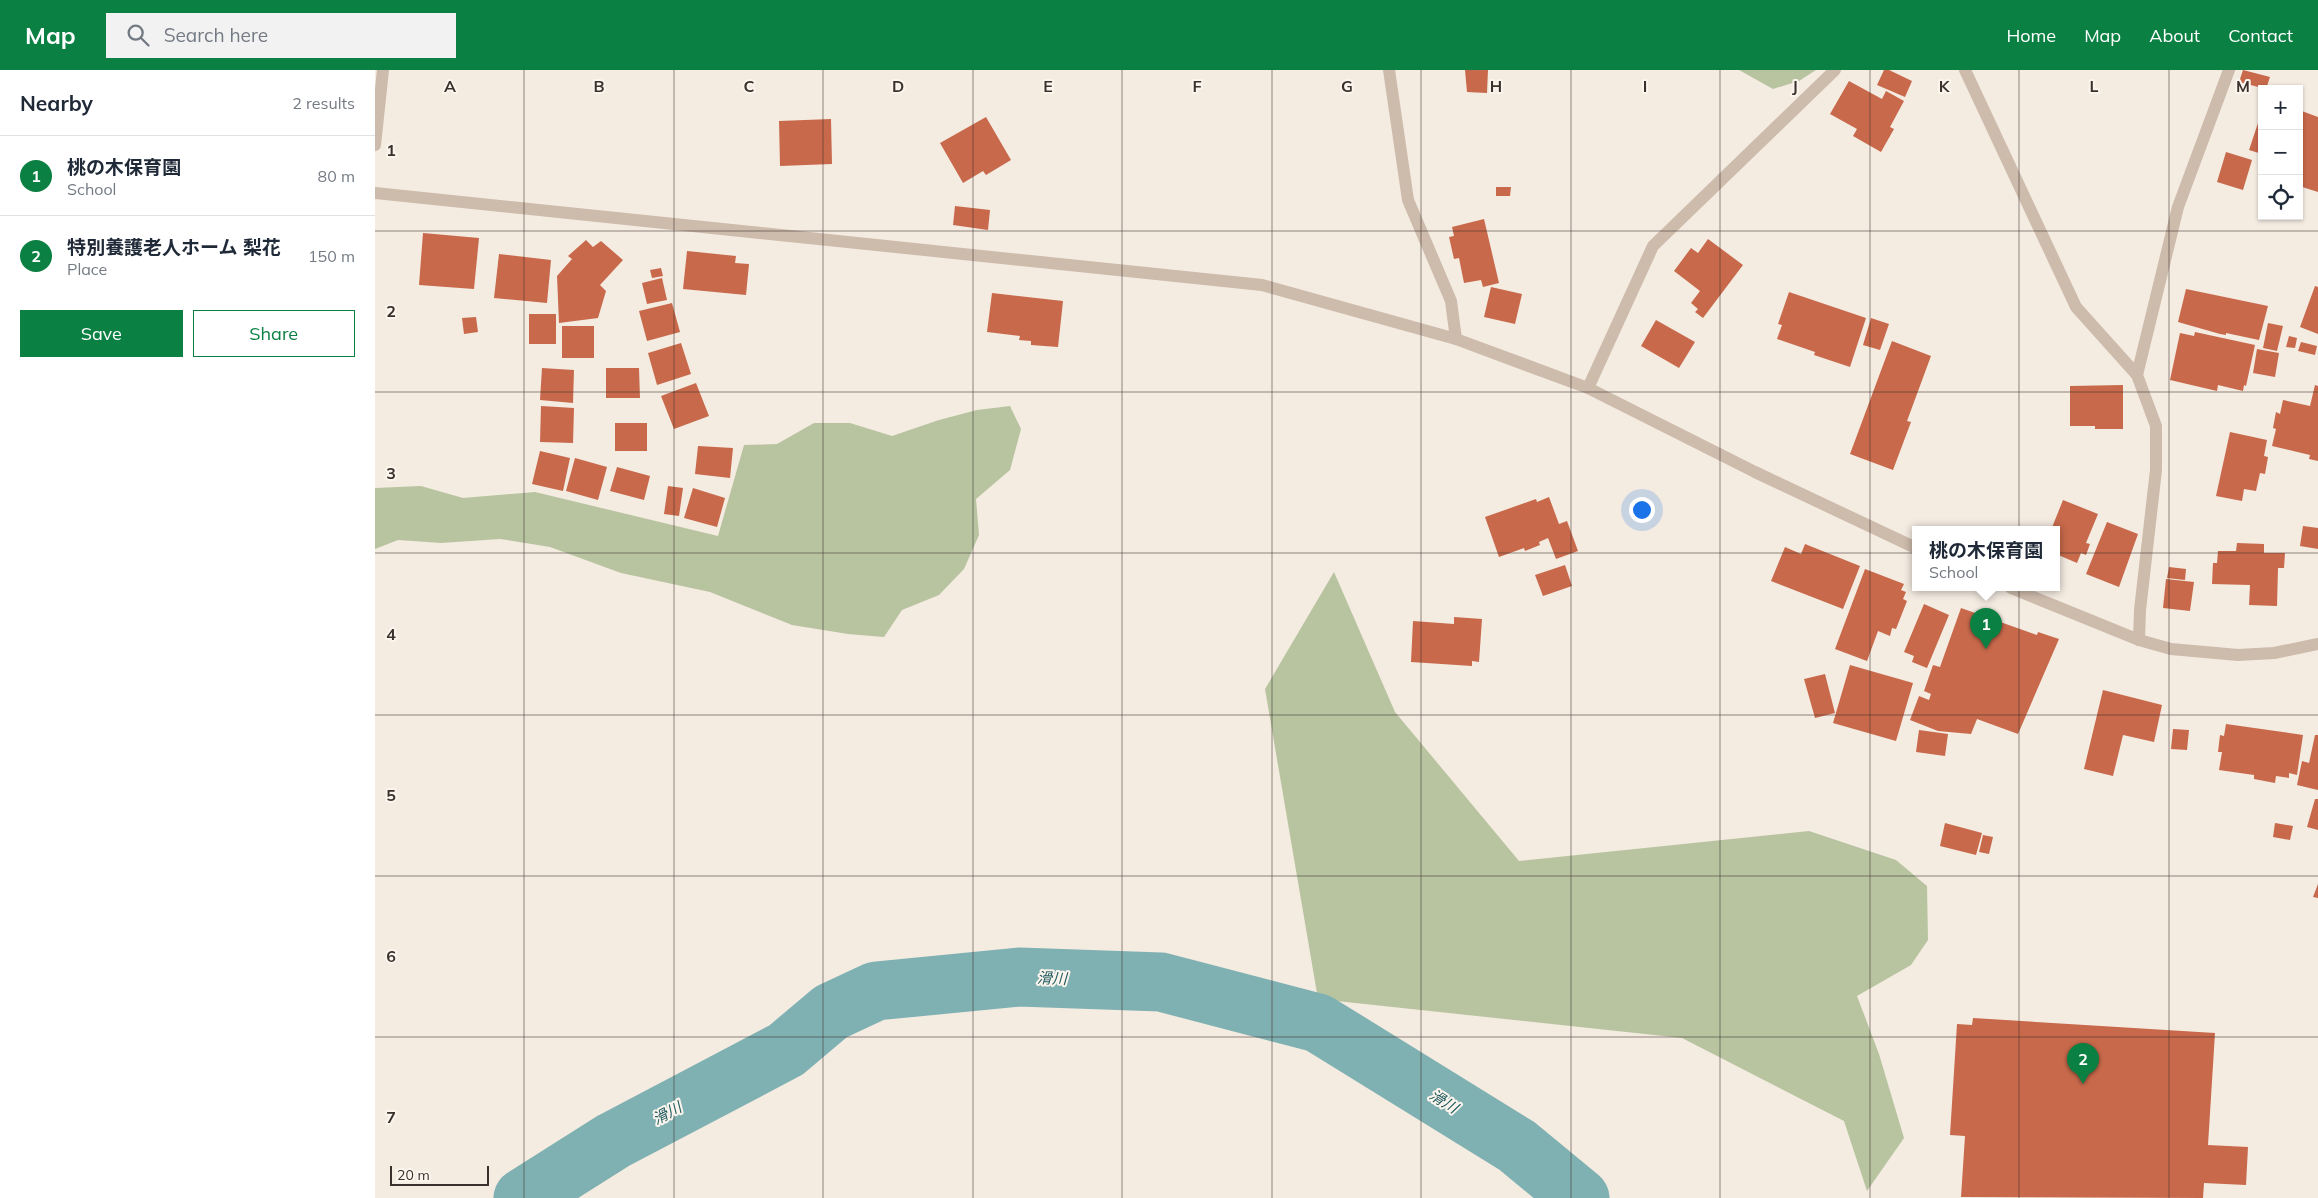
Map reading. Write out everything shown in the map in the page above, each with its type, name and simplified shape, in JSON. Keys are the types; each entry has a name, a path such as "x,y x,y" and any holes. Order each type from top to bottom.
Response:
{"street":[{"path":"375,145 383,70"},
{"path":"1389,70 1407,200 1451,301 1456,339"},
{"path":"1588,388 1653,246 1835,70"},
{"path":"1965,70 2076,307 2137,375 2156,426 2156,470 2140,610 2139,640"},
{"path":"2137,375 2178,207 2229,70"},
{"path":"375,193 1262,285 1456,339 1588,388 1755,472 1912,546"},
{"path":"2018,591 2139,640 2171,649 2238,655 2274,653 2318,644"}],"green space":[{"path":"1739,70 1816,70 1799,81 1773,89"},
{"path":"1010,406 1021,429 1010,470 976,499 979,535 964,569 939,595 902,610 884,637 848,634 792,625 710,592 621,573 550,547 500,539 441,543 398,540 375,549 375,488 421,486 463,498 535,492 718,536 744,445 777,444 814,423 850,423 892,436 939,420 977,410"},
{"path":"1334,572 1395,712 1519,861 1809,831 1896,860 1927,886 1928,940 1911,965 1857,996 1879,1054 1904,1138 1867,1191 1844,1121 1682,1038 1318,999 1265,689"}],"building":[{"path":"1465,70 1488,70 1487,93 1467,92"},
{"path":"1884,70 1889,70 1912,81 1905,97 1877,85"},
{"path":"2243,70 2270,77 2267,85 2258,85 2258,87 2239,82"},
{"path":"1849,81 1882,99 1886,91 1904,101 1890,127 1894,129 1881,152 1853,136 1857,129 1830,114"},
{"path":"2303,111 2318,117 2318,192 2303,187"},
{"path":"986,117 1011,160 986,175 983,171 963,183 940,143"},
{"path":"831,119 832,164 780,166 779,121"},
{"path":"2258,123 2258,153 2249,150"},
{"path":"2226,152 2252,160 2243,190 2217,182"},
{"path":"1496,187 1511,187 1510,196 1496,196"},
{"path":"955,206 990,210 988,230 953,225"},
{"path":"1484,219 1499,283 1483,287 1481,280 1464,283 1459,258 1454,259 1449,237 1454,236 1452,227"},
{"path":"423,233 479,238 474,289 419,285"},
{"path":"1708,239 1743,265 1703,318 1695,312 1698,309 1691,303 1700,291 1674,271 1691,248 1698,253"},
{"path":"586,240 593,247 601,241 623,260 600,285 606,291 598,318 559,323 557,276 572,259 568,256"},
{"path":"687,251 736,256 735,263 749,264 746,295 683,289"},
{"path":"499,254 551,260 547,303 494,298"},
{"path":"661,268 663,276 652,278 650,270"},
{"path":"662,278 667,300 647,304 642,283"},
{"path":"2315,286 2318,287 2318,334 2300,327"},
{"path":"1491,287 1522,294 1515,324 1484,317"},
{"path":"2186,289 2268,306 2259,340 2226,333 2226,335 2220,334 2178,322"},
{"path":"1789,292 1866,318 1850,367 1814,355 1815,352 1777,339 1782,325 1778,324"},
{"path":"992,293 1063,301 1058,347 1031,345 1031,341 1019,340 1020,336 987,332"},
{"path":"672,303 680,332 647,341 639,311"},
{"path":"529,314 556,314 556,344 529,344"},
{"path":"476,317 478,332 464,334 462,318"},
{"path":"1871,318 1889,324 1880,350 1863,345"},
{"path":"1656,320 1695,342 1679,368 1641,346"},
{"path":"2268,323 2283,326 2277,351 2263,348"},
{"path":"562,326 594,326 594,358 562,358"},
{"path":"2195,332 2255,345 2246,386 2244,385 2243,391 2218,385 2217,391 2170,380 2180,333 2194,336"},
{"path":"2289,336 2297,338 2295,348 2286,347"},
{"path":"1892,341 1931,356 1907,421 1911,422 1893,470 1850,454"},
{"path":"2301,342 2317,346 2315,355 2298,351"},
{"path":"681,343 691,374 657,385 648,353"},
{"path":"2257,349 2279,353 2275,377 2253,373"},
{"path":"542,368 574,370 573,403 540,400"},
{"path":"606,368 639,368 640,398 606,398"},
{"path":"696,383 709,416 674,429 661,396"},
{"path":"2123,385 2123,429 2095,429 2095,426 2070,426 2070,386"},
{"path":"2315,385 2318,386 2318,461 2309,459 2310,455 2272,446 2276,429 2273,428 2276,412 2280,414 2283,400 2310,406"},
{"path":"541,406 574,408 573,443 540,442"},
{"path":"615,423 647,423 647,451 615,451"},
{"path":"2230,432 2267,440 2264,456 2268,457 2265,474 2260,473 2256,491 2244,489 2242,501 2216,496"},
{"path":"698,446 733,448 730,478 695,474"},
{"path":"540,451 570,458 563,491 532,484"},
{"path":"575,458 607,467 598,500 566,491"},
{"path":"617,467 650,476 644,500 610,491"},
{"path":"668,486 683,488 679,516 664,514"},
{"path":"693,488 725,498 717,527 684,518"},
{"path":"1549,497 1559,524 1567,521 1578,551 1556,559 1548,538 1539,542 1540,545 1525,551 1524,548 1499,557 1485,517 1536,499 1537,502"},
{"path":"2063,500 2098,514 2086,543 2090,544 2086,555 2081,553 2077,563 2060,556 2060,526 2053,526"},
{"path":"2107,522 2138,534 2119,587 2086,574"},
{"path":"2303,526 2318,528 2318,549 2300,546"},
{"path":"2237,543 2264,544 2264,553 2285,553 2284,568 2278,568 2277,606 2249,605 2250,585 2212,584 2213,563 2217,563 2218,551 2236,551"},
{"path":"1805,544 1860,566 1843,609 1771,581 1785,547 1801,554"},
{"path":"1565,565 1572,586 1543,596 1535,575"},
{"path":"2169,567 2186,569 2185,580 2167,578"},
{"path":"1865,569 1904,584 1901,590 1906,592 1903,599 1907,601 1896,629 1892,628 1890,636 1878,631 1867,661 1835,649"},
{"path":"2166,579 2194,582 2190,611 2163,608"},
{"path":"1924,604 1949,615 1927,668 1912,662 1914,656 1904,652"},
{"path":"1961,608 2037,635 2038,632 2059,639 2018,734 1977,719 1971,734 1938,731 1910,720 1919,696 1929,700 1931,694 1924,691 1933,665 1940,667"},
{"path":"1454,617 1482,619 1479,662 1472,661 1472,666 1411,662 1413,621 1454,624"},
{"path":"1850,665 1913,683 1896,741 1833,723"},
{"path":"1825,674 1835,713 1815,718 1804,679"},
{"path":"2103,690 2162,705 2154,742 2123,735 2113,776 2084,769"},
{"path":"2226,724 2303,735 2297,775 2289,773 2289,778 2276,776 2275,783 2254,779 2254,775 2219,770 2222,752 2218,752 2220,735 2224,736"},
{"path":"2173,729 2189,730 2187,750 2171,749"},
{"path":"1919,730 1948,734 1945,756 1916,752"},
{"path":"2315,735 2318,735 2318,790 2297,785 2302,761 2309,763"},
{"path":"2315,799 2318,799 2318,830 2307,827"},
{"path":"1945,823 1982,833 1976,855 1940,846"},
{"path":"2275,823 2293,826 2290,840 2273,837"},
{"path":"1983,835 1993,837 1989,854 1979,852"},
{"path":"2318,884 2318,898 2313,897"},
{"path":"1973,1018 2215,1033 2208,1145 2248,1147 2246,1185 2204,1183 2203,1198 1961,1197 1965,1136 1950,1135 1957,1024 1972,1025"}],"waterway":[{"name":"滑川","path":"523,1198 613,1141 786,1050 831,1012 876,991 1019,977 1161,982 1318,1023 1517,1146 1580,1198"}],"place":[{"name":"桃の木保育園","path":"1986,649"},
{"name":"特別養護老人ホーム 梨花","path":"2083,1084"}]}
